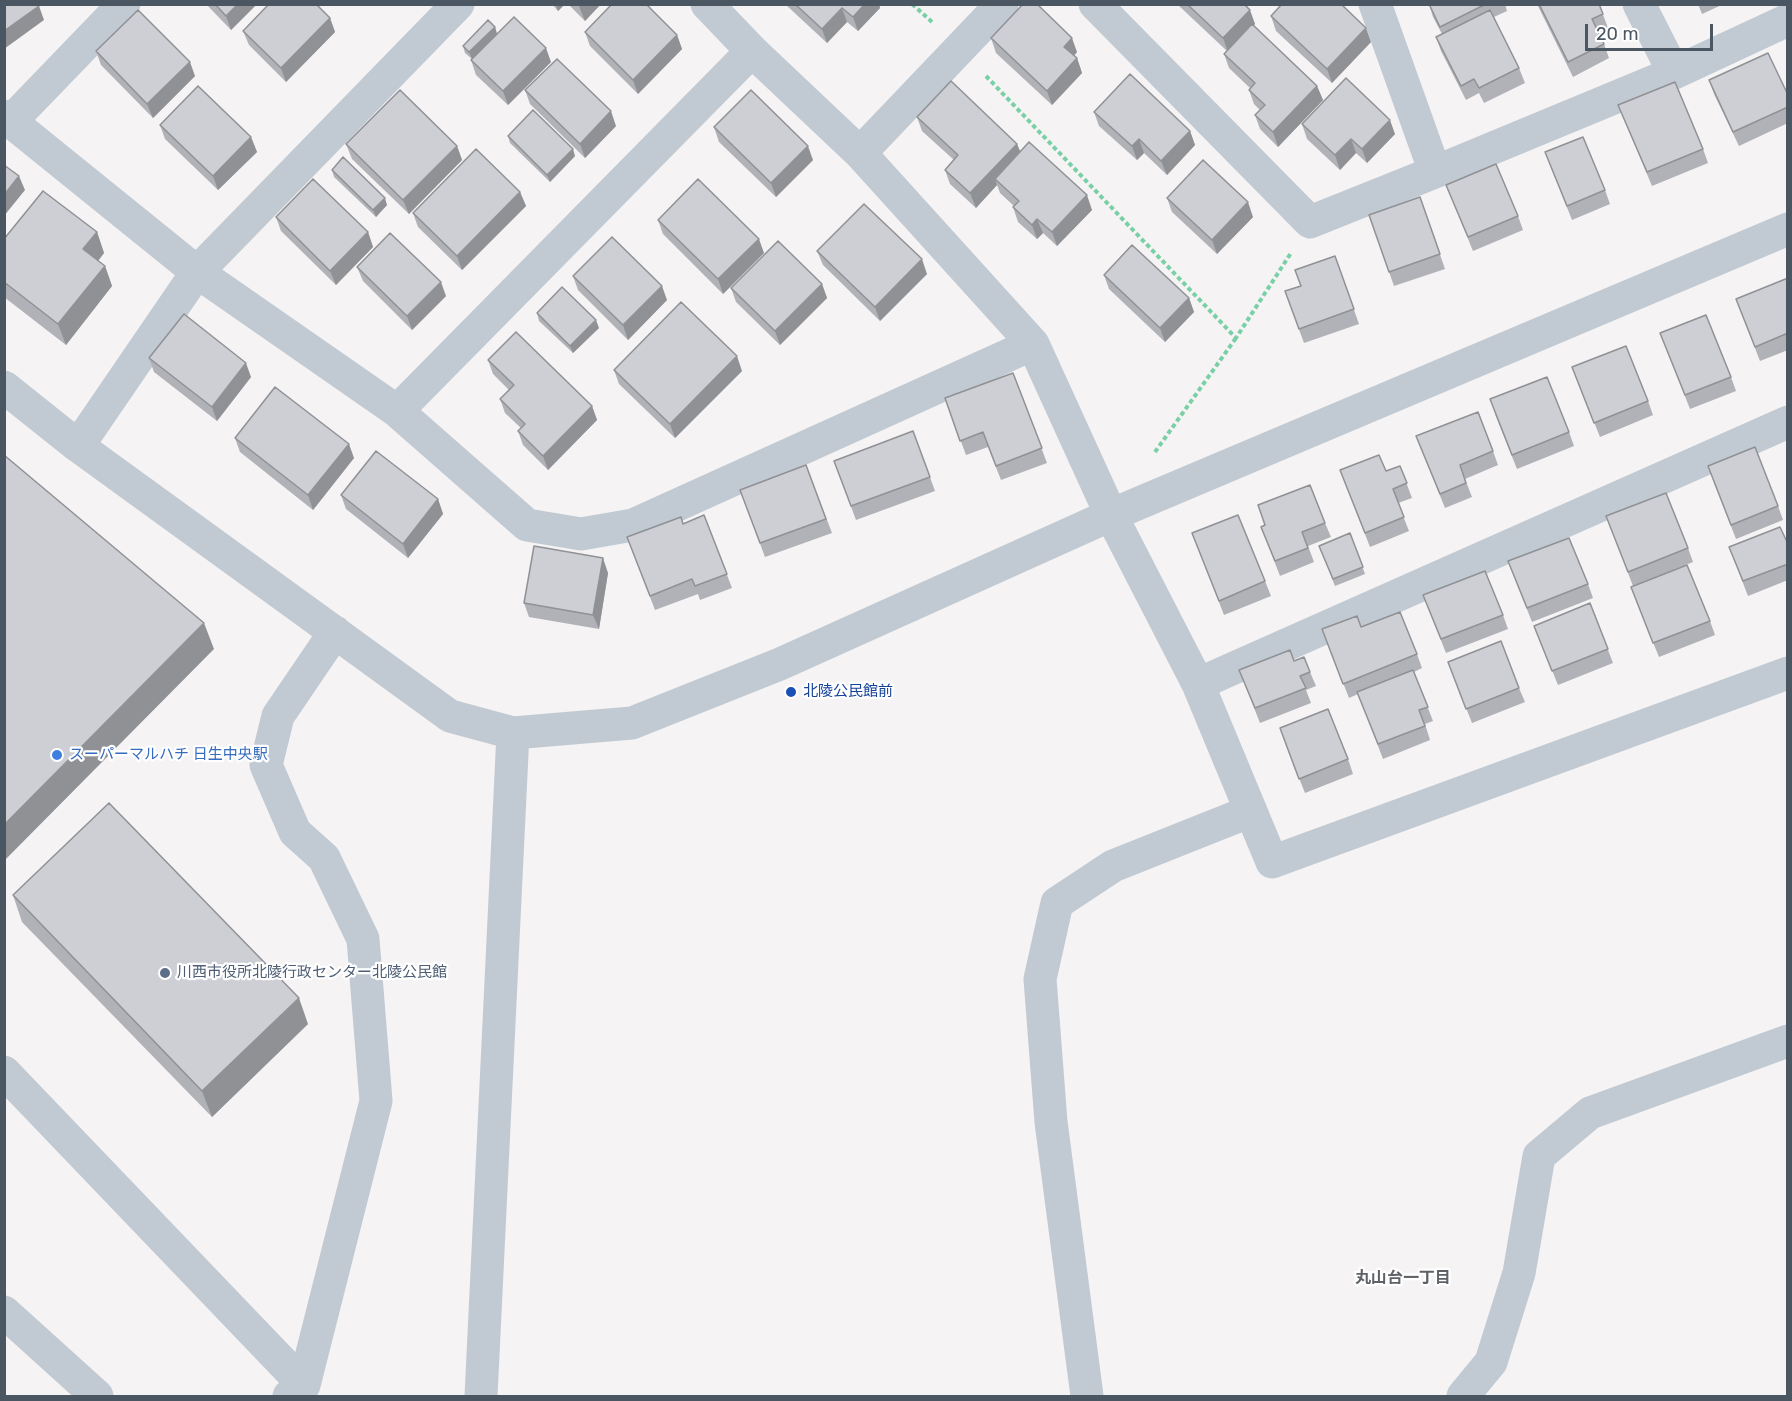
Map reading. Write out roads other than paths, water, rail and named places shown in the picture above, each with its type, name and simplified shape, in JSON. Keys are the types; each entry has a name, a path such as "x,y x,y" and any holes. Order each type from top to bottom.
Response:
{"street":[{"path":"124,4 8,119 197,272 397,411 527,525 581,534 633,525 1033,344"},
{"path":"78,446 197,272 458,4"},
{"path":"707,4 752,51 860,153 1033,344 1111,515 1198,684 1272,862 1788,673"},
{"path":"860,153 1002,4"},
{"path":"1095,4 1310,222 1674,73 1788,20"},
{"path":"1375,4 1436,172"},
{"path":"1639,4 1674,73"},
{"path":"397,411 752,51"},
{"path":"4,387 78,446 450,716 513,733 632,723 780,664 1111,515 1788,229"},
{"path":"1198,684 1788,422"},
{"path":"297,1391 376,1101 363,939 324,858 295,832 266,765 278,716 335,632"},
{"path":"480,1396 513,733"},
{"path":"1087,1396 1051,1122 1040,979 1057,903 1113,866 1251,811"},
{"path":"1463,1396 1491,1362 1495,1351 1519,1273 1539,1156 1590,1113 1788,1041"},
{"path":"4,1072 297,1391"},
{"path":"4,1312 97,1396"}],"place":[{"name":"北陵公民館前","path":"791,692"},
{"name":"スーパーマルハチ 日生中央駅","path":"57,755"},
{"name":"川西市役所北陵行政センター北陵公民館","path":"165,973"}],"district":[{"name":"丸山台一丁目","path":"1403,1278"}]}
